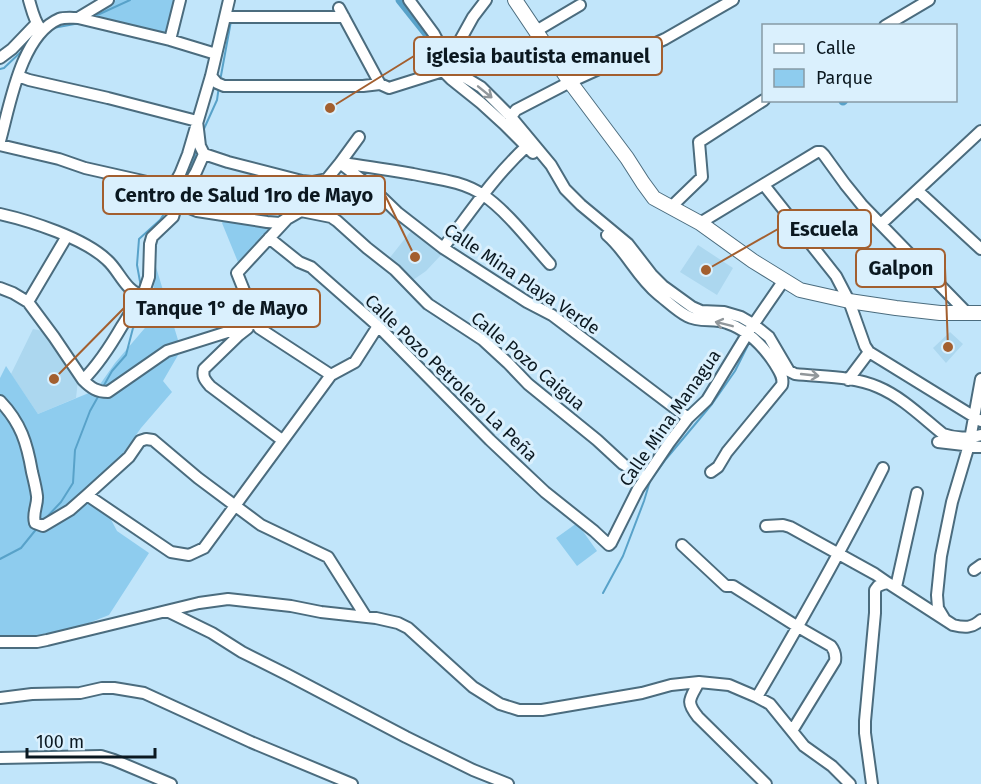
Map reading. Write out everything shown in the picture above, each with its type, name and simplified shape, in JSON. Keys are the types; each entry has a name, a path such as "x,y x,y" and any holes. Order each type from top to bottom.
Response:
{"street":[{"path":"29,0 40,27 18,75 0,143 85,168 147,182 158,187 177,203 197,211 280,223 301,212 359,137"},
{"path":"78,18 108,0"},
{"path":"170,40 180,0"},
{"path":"165,193 175,183 188,154 211,76 229,0"},
{"path":"225,17 328,16 341,12 349,0"},
{"path":"401,0 429,38 445,66 481,87 511,117 551,165 565,189 628,244 663,286 701,311 724,312 741,317 766,349 782,375 782,385 727,452 718,467 711,472"},
{"path":"409,0 434,34 451,79 481,103 527,146 544,167 560,193 615,242 649,287 687,316 706,321 726,322 770,337 789,371 795,374 877,386 889,392 943,434 973,439 981,447"},
{"path":"211,76 224,87 380,84 389,88 445,66 473,17 486,0"},
{"path":"515,0 570,82 621,149 654,198 700,223 753,261 800,290 849,301 915,311 981,314"},
{"path":"511,117 516,110 570,82 651,46 733,0"},
{"path":"888,24 929,0"},
{"path":"536,31 580,5"},
{"path":"341,12 380,84"},
{"path":"0,58 40,27 68,17 170,40 216,54"},
{"path":"18,75 29,80 197,121"},
{"path":"671,207 702,177 699,142 762,101"},
{"path":"197,121 200,146 204,154 302,182 327,179"},
{"path":"881,224 979,136"},
{"path":"443,248 496,178 527,146"},
{"path":"700,223 817,152 821,152 825,154 862,205 966,313"},
{"path":"84,380 143,295 149,277 152,237 173,217 177,203 204,154"},
{"path":"340,163 455,182 471,188 484,195 505,213 550,264"},
{"name":"Calle Mina Playa Verde","path":"340,163 443,248 527,302 552,315 688,418"},
{"path":"764,185 836,276 849,301 869,352 978,419"},
{"path":"918,191 981,249"},
{"name":"Calle Pozo Caigua","path":"301,212 331,217 337,221 395,270 428,304 483,340 528,384 623,464 646,477"},
{"path":"0,214 39,224 67,236 102,256 113,266 131,290 143,295"},
{"path":"286,219 237,273 259,328 331,375"},
{"path":"28,302 67,236"},
{"name":"Calle Pozo Petrolero La Peña","path":"270,238 299,262 310,267 378,326 517,466 607,544"},
{"name":"Calle Mina Managua","path":"607,544 611,543 646,477 688,418 707,400 750,329 784,280"},
{"path":"0,288 28,302 90,388 99,392 108,392 167,351 256,323"},
{"path":"256,323 239,335 204,369 204,380 282,440"},
{"path":"87,495 171,552 189,555 204,548 331,375 355,362 378,326"},
{"path":"848,380 869,352"},
{"path":"944,619 938,608 937,595 941,556 952,502 978,419 981,379"},
{"path":"0,400 21,429 27,447 37,498 33,516 35,523 43,526 70,510 129,456 140,441 153,440 198,478 261,525 328,557 366,617"},
{"path":"938,442 973,439"},
{"path":"758,697 860,515 883,468"},
{"path":"892,585 917,493"},
{"path":"766,526 790,526 875,574 953,625 967,628 975,626 981,620"},
{"path":"682,545 726,585 733,586 831,646 836,655 835,661 792,731"},
{"path":"872,784 865,721 875,590 883,584 892,585"},
{"path":"0,642 37,642 228,599 366,617 398,623 408,628 473,687 508,708 542,710 699,682 729,685 770,704 804,746 832,766 850,784"},
{"path":"167,611 397,732 473,770 508,784"},
{"path":"699,682 690,700 691,708 766,784"},
{"path":"0,698 32,694 80,693 102,688 144,693 251,742 352,784"},
{"path":"0,758 101,756 171,784"}],"shaded area":[{"path":"411,231 442,254 426,271 413,280 388,260"},
{"path":"698,245 733,268 717,295 680,272"},
{"path":"33,329 43,331 53,342 78,380 76,398 38,414 11,374"},
{"path":"950,332 963,344 946,363 933,348"}],"green space":[{"path":"116,0 176,0 169,30 161,33 90,15"},
{"path":"224,220 268,227 271,233 240,267 222,223"},
{"path":"156,267 181,350 163,381 172,392 141,428 96,491 117,531 149,553 109,615 66,632 0,643 0,378 6,366 38,414 96,390 115,363 150,322"},
{"path":"577,523 597,551 577,566 556,538"}],"waterway":[{"path":"93,17 130,0"},
{"path":"400,0 427,34 439,54"},
{"path":"220,81 231,21"},
{"path":"53,28 80,23"},
{"path":"0,69 4,68 25,48"},
{"path":"459,82 486,97"},
{"path":"203,131 217,100 219,86"},
{"path":"174,197 189,172 197,151"},
{"path":"141,287 137,265 139,239 160,220 170,205"},
{"path":"103,387 112,371 126,355 133,328 146,315 146,300"},
{"path":"603,593 623,556 650,481 712,404 735,371 750,341"},
{"path":"44,520 61,502 73,483 75,450 90,411 99,395"},
{"path":"0,559 21,548 38,527"}],"place":[{"name":"iglesia bautista emanuel","path":"330,108"},
{"name":"Centro de Salud 1ro de Mayo","path":"415,257"},
{"name":"Escuela","path":"706,270"},
{"name":"Galpon","path":"948,347"},
{"name":"Tanque 1° de Mayo","path":"54,379"}]}
